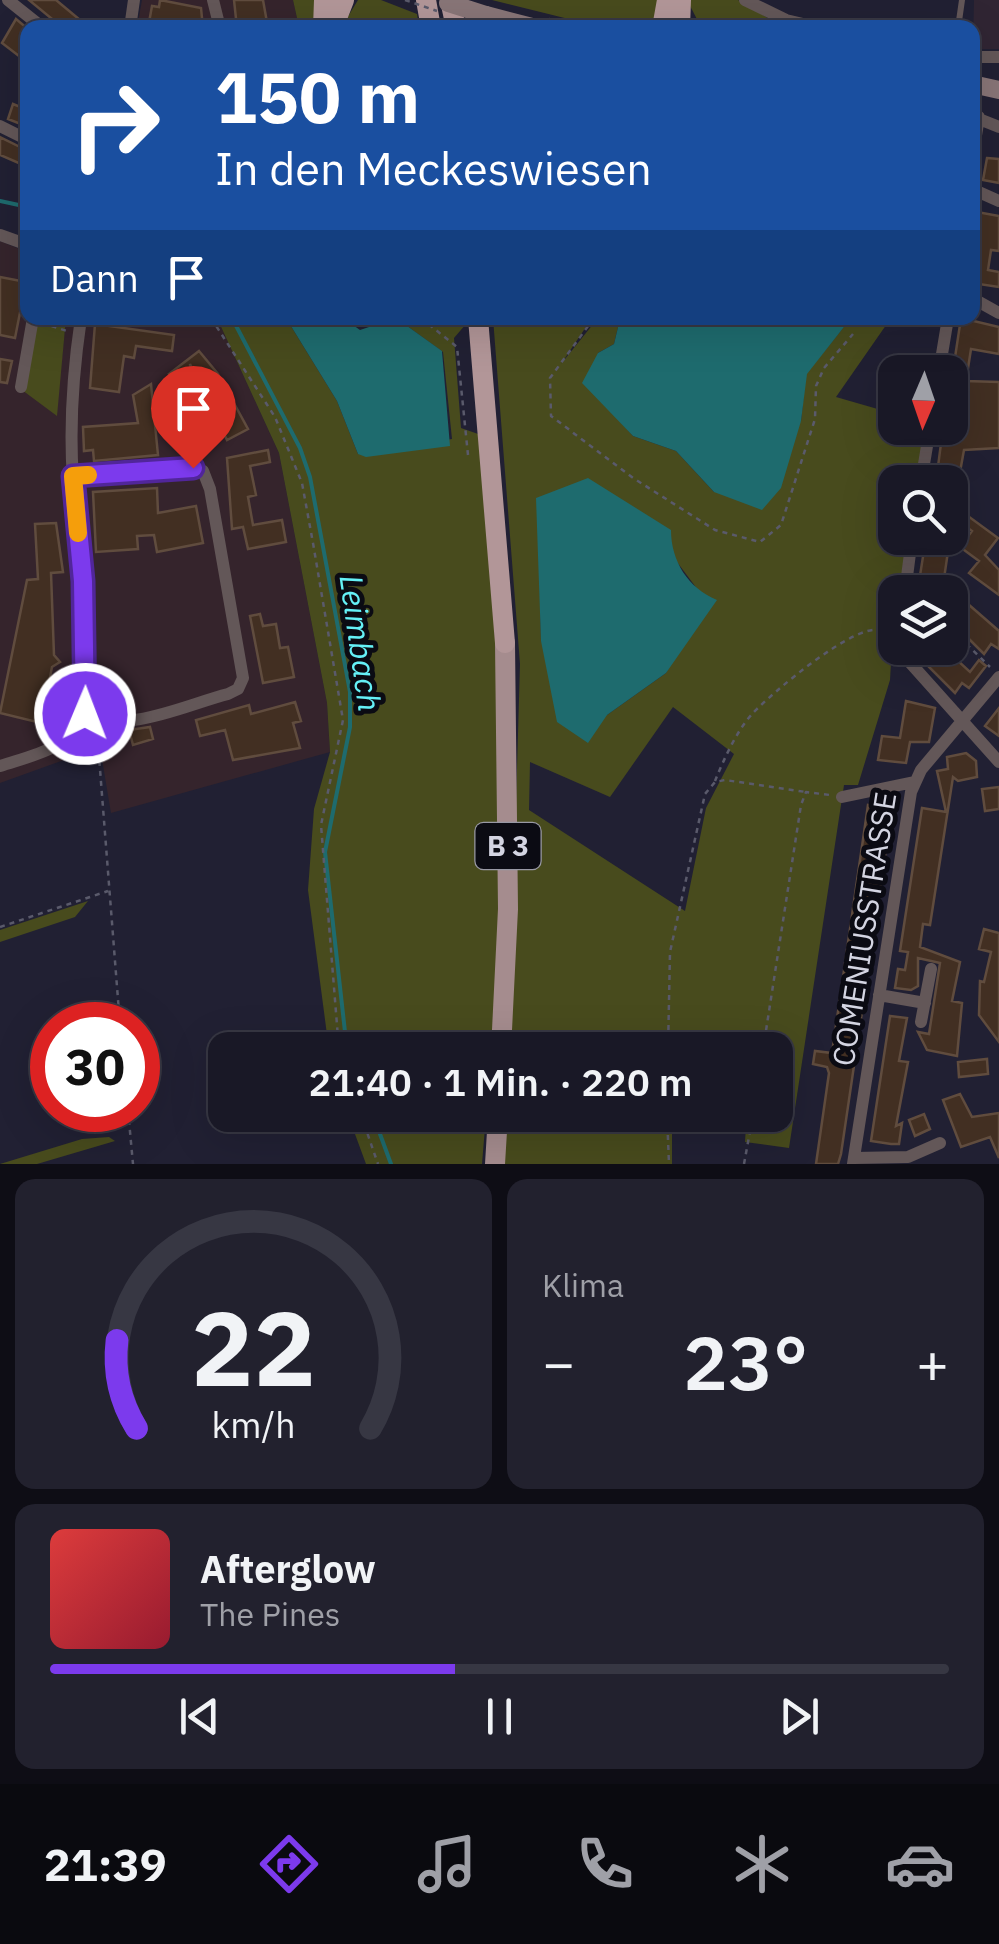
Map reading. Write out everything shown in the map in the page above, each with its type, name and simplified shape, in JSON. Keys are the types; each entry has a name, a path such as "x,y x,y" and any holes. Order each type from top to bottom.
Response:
{"highway":[{"name":"B 3","path":"477,325 505,643"}],"main road":[{"path":"438,0 505,20"},
{"name":"B 3","path":"502,1032 508,909 505,643"},
{"path":"495,1164 497,1132"}],"street":[{"path":"8,0 33,20"},
{"path":"745,0 786,20"},
{"path":"20,387 31,325"},
{"path":"80,325 71,405 73,476 91,717"},
{"path":"942,355 947,325"},
{"path":"73,476 202,471 210,489 242,666 238,689 228,694 124,722 91,717"},
{"path":"913,665 999,762"},
{"name":"COMENIUSSTRASSE","path":"853,1161 914,782 999,675"},
{"path":"0,766 54,747 91,717"},
{"path":"842,797 914,782"},
{"path":"922,1022 931,969"},
{"path":"879,996 924,1003"},
{"path":"853,1161 908,1156 940,1144"}],"path":[{"path":"51,325 78,335"},
{"path":"216,325 276,417 302,483 314,543 343,720 321,824 338,1032"},
{"path":"430,325 457,347 468,455"},
{"path":"589,325 550,378 552,416 633,478 715,530 760,542 781,525 815,418 816,386 824,368 853,334"},
{"path":"669,1032 672,939 702,805 752,714 824,656 878,629"},
{"path":"968,645 999,675"},
{"path":"91,717 118,1002"},
{"path":"715,782 842,797"},
{"path":"766,1032 806,792"},
{"path":"0,927 109,891"},
{"path":"130,1132 133,1164"},
{"path":"367,1132 378,1164"},
{"path":"668,1132 668,1164"},
{"path":"744,1164 749,1132"}],"shaded area":[{"path":"142,0 293,0 297,20 138,20"},
{"path":"293,0 314,0 315,20 297,20"},
{"path":"358,0 381,0 417,14 418,20 346,20"},
{"path":"492,0 659,0 655,20 573,20"},
{"path":"687,0 738,0 771,20 697,20"},
{"path":"974,0 999,0 999,49 980,49 980,20 974,20"},
{"path":"0,241 20,249 20,325 37,325 25,379 28,390 56,415 65,325 220,325 279,453 327,703 330,752 111,813 100,747 0,783"},
{"path":"37,325 65,325 57,416 22,390"},
{"path":"220,325 290,325 337,401 358,454 452,439 443,352 406,325 465,325 454,338 461,428 481,435 499,742 499,896 492,1032 327,1032 308,890 314,809 330,752 327,703 279,453"},
{"path":"290,325 353,325 360,330 375,325 406,325 442,351 450,446 366,457 358,454 337,401"},
{"path":"494,325 587,325 561,364 592,325 619,325 614,344 598,353 610,410 633,436 676,451 714,492 801,421 806,374 845,325 886,325 836,397 878,409 878,445 924,445 921,465 878,465 878,555 906,555 903,575 878,575 878,665 891,665 890,680 858,785 844,785 793,1122 793,1032 510,1032 520,664","holes":["671,554 701,594 666,673 607,715 541,641 540,587","673,707 734,754 706,808 685,911 529,810 530,762 610,797"]},
{"path":"619,325 846,325 807,374 801,421 781,488 762,510 714,492 676,451 633,436 582,383 598,353 614,344"},
{"path":"588,478 671,530 674,552 683,572 717,600 666,673 607,715 588,743 557,722 541,641 536,498"},
{"path":"88,901 75,917 0,942 0,930"},
{"path":"354,1132 485,1132 482,1164 366,1164"},
{"path":"505,1132 672,1132 672,1164 504,1164"},
{"path":"746,1132 791,1132 789,1148 745,1142"},
{"path":"109,1137 115,1141 37,1164 0,1164 82,1139"}],"building":[{"path":"29,0 56,0 80,20 53,20"},
{"path":"160,0 201,8 202,20 149,20 152,6 159,7"},
{"path":"234,0 263,0 267,20 236,20"},
{"path":"16,19 20,22 20,55 2,43"},
{"path":"13,104 20,107 20,124 8,119"},
{"path":"0,137 20,147 20,164 0,155"},
{"path":"987,158 999,159 999,183 983,180"},
{"path":"980,213 999,216 999,251 991,250 988,270 999,272 999,287 980,284"},
{"path":"0,277 20,281 20,313 15,338 0,335"},
{"path":"980,322 999,327 999,354 971,349 968,368 968,355 955,355 960,325"},
{"path":"95,325 174,335 172,351 136,346 134,358 124,356 119,392 90,388"},
{"path":"199,351 218,374 248,429 227,440 190,364 191,382 185,387 179,387 169,374"},
{"path":"0,359 12,361 7,383 0,382"},
{"path":"968,381 999,382 999,448 964,450 961,465 938,465 941,445 968,445"},
{"path":"151,384 158,455 94,461 93,450 84,451 83,427 138,423 133,395"},
{"path":"193,406 196,445 178,446 175,408"},
{"path":"268,450 270,462 250,466 256,495 248,497 253,525 282,520 286,542 248,549 243,527 232,529 227,458"},
{"path":"157,488 158,513 196,506 203,543 157,552 154,535 137,536 138,549 96,552 93,492"},
{"path":"968,516 998,538 985,555 999,570 999,595 969,573 979,561 968,553 972,531 968,528"},
{"path":"56,523 63,572 51,573 54,655 60,662 52,667 41,723 0,713 27,580 38,579 35,524"},
{"path":"923,555 947,555 945,575 920,575"},
{"path":"968,604 999,631 999,649 991,644 984,654 968,638"},
{"path":"260,614 263,626 276,624 280,648 288,647 294,677 263,683 250,616"},
{"path":"979,660 986,666 969,688 962,683 955,693 927,665 962,665 970,672"},
{"path":"906,701 935,708 929,742 910,742 906,763 878,760 882,736 900,738"},
{"path":"295,702 301,721 293,723 300,748 233,760 225,730 200,736 196,720 249,705 251,714"},
{"path":"999,708 999,736 985,726"},
{"path":"150,727 153,739 133,745 129,730"},
{"path":"966,753 976,761 977,777 958,781 953,777 930,925 923,924 920,947 960,962 952,1001 962,1003 957,1056 927,1050 918,1032 929,1034 940,963 918,958 918,986 911,990 895,988 898,969 905,970 908,952 900,951 922,808 946,812 937,771 948,769 947,757"},
{"path":"999,787 999,809 985,811 982,789"},
{"path":"882,803 892,808 841,1154 838,1164 816,1164 829,1073 827,1067 813,1064 815,1051 832,1053 868,805 882,807"},
{"path":"984,929 999,933 999,1042 979,1015 980,981 984,982 991,952 979,949"},
{"path":"890,1016 907,1018 899,1061 908,1062 896,1126 902,1123 899,1144 871,1141"},
{"path":"987,1059 988,1074 959,1077 958,1062"},
{"path":"960,1094 972,1117 999,1113 999,1158 990,1137 961,1147 943,1100"},
{"path":"924,1114 930,1129 915,1136 909,1120"}],"waterway":[{"name":"Leimbach","path":"0,201 20,205"},
{"name":"Leimbach","path":"236,325 300,448 310,477 350,692 350,727 325,852 345,1032"},
{"name":"Leimbach","path":"379,1132 391,1164"}],"slow traffic":[{"path":"78,533 73,476 88,475"}],"route":[{"path":"85,714 83,581 73,476 193,468"}]}
